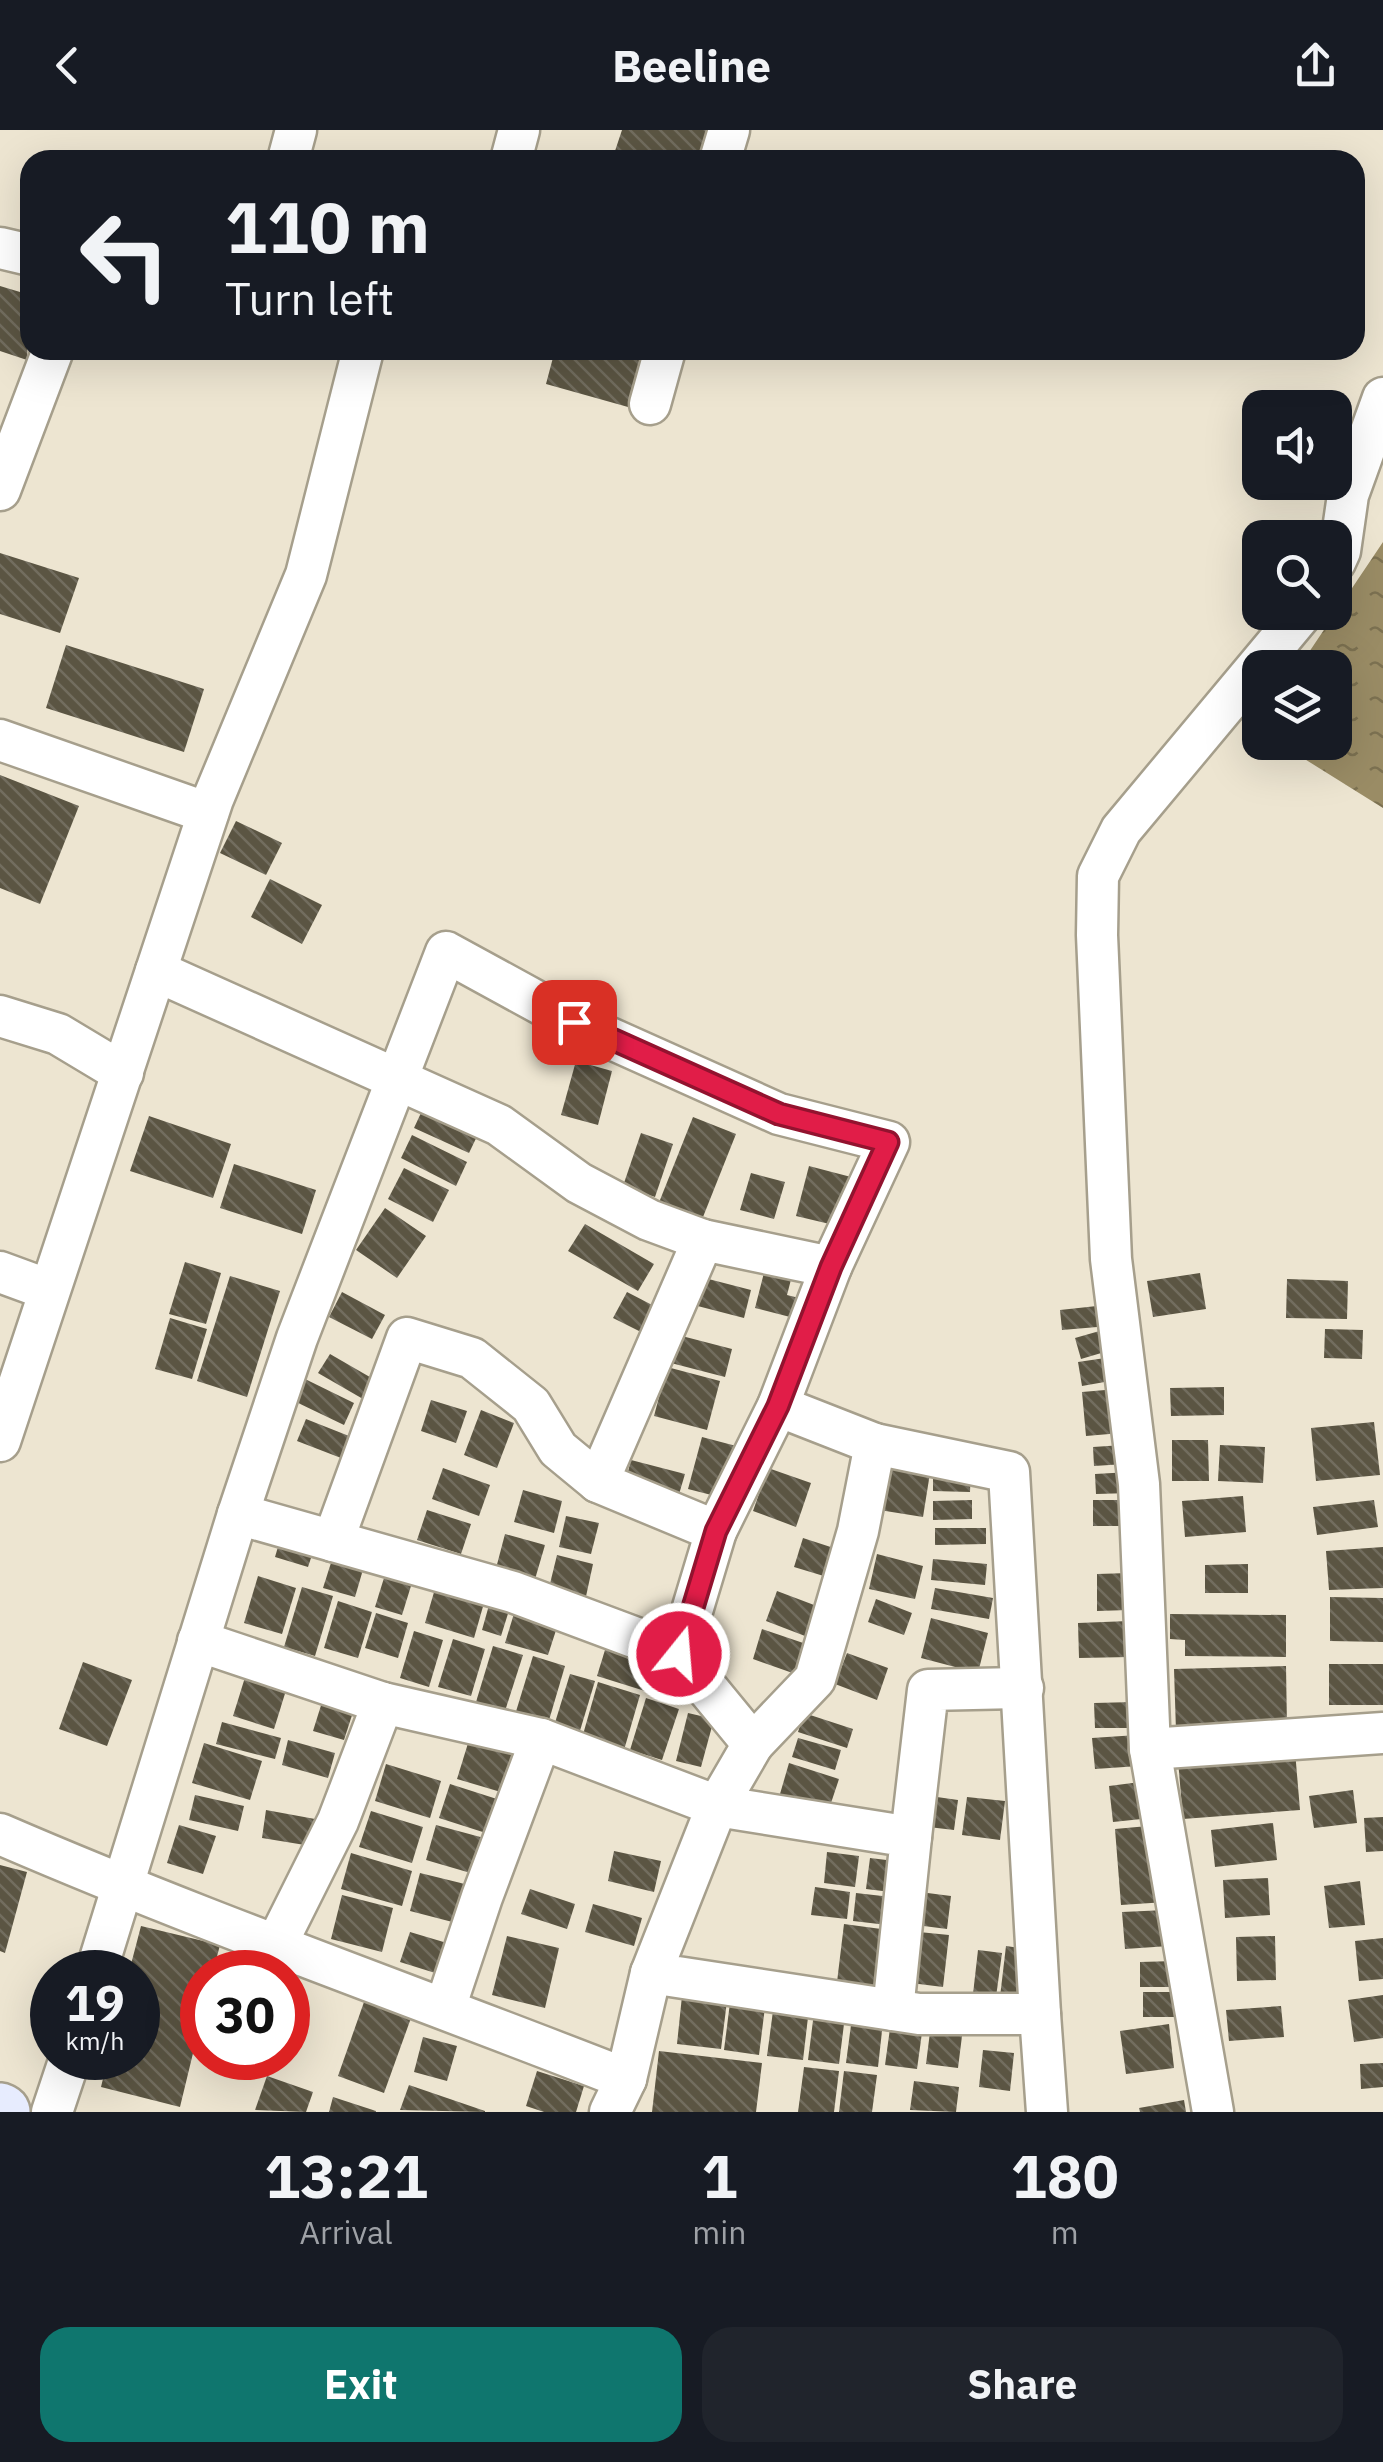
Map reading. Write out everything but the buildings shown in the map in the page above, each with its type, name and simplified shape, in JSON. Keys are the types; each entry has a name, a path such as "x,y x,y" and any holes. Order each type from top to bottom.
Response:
{"street":[{"path":"0,490 49,360"},
{"path":"0,1440 208,813 306,575 361,360"},
{"path":"650,404 662,360"},
{"path":"1344,520 1348,495 1383,398"},
{"path":"1212,2112 1150,1749 1139,1484 1111,1259 1096,935 1098,876 1121,830 1288,630"},
{"path":"0,740 208,813"},
{"path":"103,1950 238,1514 297,1338 446,952 574,1022 779,1114 888,1142 831,1267 778,1406 716,1531 679,1654"},
{"path":"156,972 499,1124 579,1183 649,1220 703,1240 831,1267"},
{"path":"0,1016 58,1034 123,1073"},
{"path":"598,1482 703,1240"},
{"path":"0,1272 49,1290"},
{"path":"333,1541 407,1338 472,1358 531,1405 558,1449 598,1482 716,1531"},
{"path":"778,1406 874,1444 1009,1472 1046,2112"},
{"path":"0,1834 275,1948 446,2008 618,2096 651,1972 717,1806 753,1744 815,1679 858,1531 874,1444"},
{"path":"238,1514 513,1592 679,1654 753,1744"},
{"path":"198,1641 382,1703 542,1739 717,1806 911,1838"},
{"path":"893,2010 928,1690 1024,1688"},
{"path":"275,1948 338,1822 382,1703"},
{"path":"1150,1749 1383,1733"},
{"path":"446,2008 482,1897 542,1739"},
{"path":"651,1972 919,2014 1040,2014"},
{"path":"52,2112 63,2080"}],"water":[{"path":"1383,542 1383,808 1306,760 1352,760 1352,650 1310,650 1324,630 1352,630 1352,588"}],"route":[{"path":"574,1022 779,1114 888,1142 831,1267 778,1406 716,1531 679,1654"}]}
